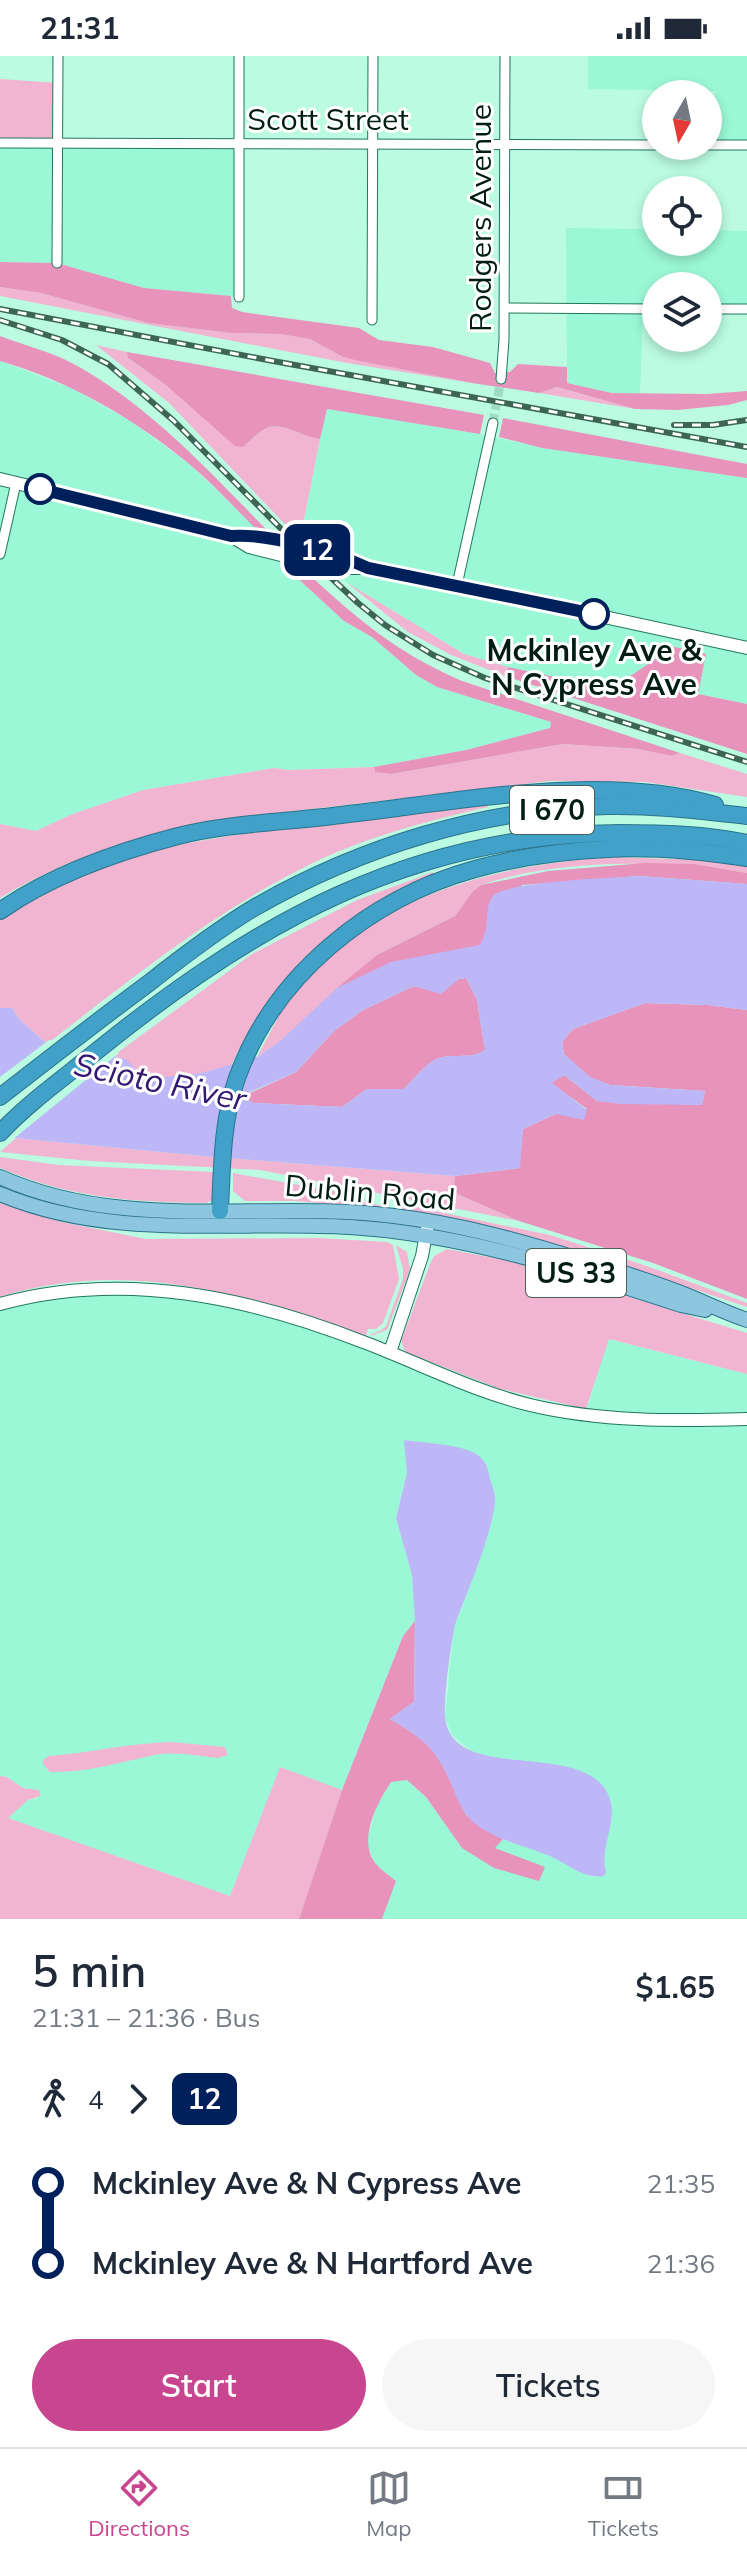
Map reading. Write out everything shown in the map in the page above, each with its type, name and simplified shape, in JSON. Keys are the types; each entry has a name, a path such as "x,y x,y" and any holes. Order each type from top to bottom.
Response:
{"highway":[{"path":"4,908 50,881 117,854 182,835 262,824 534,791 662,795 693,799 747,815"},
{"name":"I 670","path":"0,1097 206,939 253,909 400,841 463,825 568,808 644,807 747,815"},
{"name":"I 670","path":"4,1127 134,1021 216,961 277,923 334,896 417,864 481,847 571,833 649,833 747,843"},
{"path":"220,1211 225,1131 237,1080 251,1045 291,984 319,955 359,924 401,898 473,869 535,856 608,848 694,851 747,858"}],"main road":[{"path":"0,479 231,536 248,535 343,556 368,568 747,648"},
{"name":"Dublin Road","path":"0,1177 68,1200 107,1208 321,1210 429,1221 522,1241 685,1295 747,1320"},
{"path":"0,1193 25,1192 90,1210 141,1216 189,1217 220,1211"},
{"name":"Dublin Road","path":"0,1193 44,1209 127,1224 351,1227 426,1236 515,1255 681,1305 725,1313"},
{"path":"390,1352 422,1256 429,1221"},
{"path":"0,1304 39,1295 100,1288 184,1292 259,1307 390,1352 492,1393 565,1412 643,1420 747,1419"}],"street":[{"path":"57,263 58,56"},
{"path":"239,56 239,297"},
{"path":"372,320 373,56"},
{"name":"Rodgers Avenue","path":"501,379 505,308 505,56"},
{"name":"Scott Street","path":"0,143 642,145"},
{"path":"722,145 747,145"},
{"path":"505,308 642,309"},
{"path":"722,309 747,309"},
{"path":"457,585 493,423"},
{"path":"0,554 16,483"}],"shaded area":[{"path":"588,56 747,56 747,145 722,145 722,80 642,80 642,90 588,89"},
{"path":"0,79 58,83 58,143 0,143"},
{"path":"0,143 239,144 239,297 144,288 57,263 0,262"},
{"path":"566,228 642,229 642,256 722,256 722,230 747,231 747,309 722,309 722,272 642,272 640,394 612,393 567,383"},
{"path":"0,262 57,263 144,288 231,296 232,308 242,312 359,328 379,340 433,347 490,363 495,373 510,372 518,364 567,367 567,383 612,393 707,394 747,391 747,400 678,410 635,409 557,387 539,393 472,383 343,357 310,339 148,323 41,293 0,287"},
{"path":"0,287 41,293 148,323 310,339 343,357 472,383 347,363 0,296"},
{"path":"0,336 70,362 125,397 174,438 267,530 254,527 188,463 123,416 51,379 0,361"},
{"path":"96,345 127,352 129,359 243,447 262,431 275,426 320,439 300,540 169,403"},
{"path":"127,352 484,415 480,434 327,409 320,439 275,426 262,431 243,447 235,446 166,385 128,358"},
{"path":"0,361 71,388 132,422 189,464 254,526 267,530 303,569 295,576 344,621 372,637 416,675 437,687 551,722 550,728 466,750 374,767 274,768 143,790 70,815 36,831 0,824"},
{"path":"557,387 635,409 539,393"},
{"path":"326,409 480,434 542,448 747,478 747,704 698,694 666,645 660,656 611,689 508,667 464,654 346,582 300,540"},
{"path":"503,418 747,464 747,478 542,448 499,437"},
{"path":"303,569 377,632 438,670 462,681 680,753 672,756 638,749 563,744 391,774 375,772 374,767 466,750 550,728 551,722 437,687 416,675 372,637 344,621 294,575"},
{"path":"346,582 464,654 508,667 505,676 451,655 408,632"},
{"path":"666,645 706,654 698,694 747,704 747,754 505,676 508,667 611,689 660,656"},
{"path":"563,744 638,749 672,756 680,753 747,774 747,797 645,782 550,781 227,819 167,831 110,848 54,870 0,898 0,824 36,831 70,815 143,790 274,768 374,767 375,772 391,774"},
{"path":"487,803 488,807 360,843 282,879 178,944 47,1044 20,1020 12,1008 0,1008 0,919 76,877 164,847"},
{"path":"616,857 701,860 747,866 747,873 682,866 613,864 545,870 481,885 455,916 377,955 279,1042 257,1057 289,1000 325,959 360,931 399,909 482,877 526,867"},
{"path":"645,863 693,864 747,873 747,884 639,876 522,885 480,945 337,988 377,955 455,916 481,885 548,871"},
{"path":"433,872 433,875 367,910 313,951 268,1001 231,1066 165,1078 144,1075 125,1060 113,1056 252,954 357,900"},
{"path":"466,978 477,1000 485,1050 473,1055 439,1058 404,1089 367,1089 342,1107 253,1103 248,1100 250,1093 296,1072 334,1031 363,1010 414,986 441,993 459,979"},
{"path":"645,1003 747,1010 747,1299 653,1263 519,1221 457,1194 454,1186 455,1176 519,1168 523,1129 556,1114 587,1109 551,1083 564,1075 597,1101 702,1105 705,1091 610,1085 589,1077 564,1054 562,1042 573,1029"},
{"path":"16,1138 455,1176 457,1194 519,1221 260,1170 90,1161 0,1152"},
{"path":"0,1157 59,1165 214,1172 215,1194 206,1203 152,1201 76,1192 0,1168"},
{"path":"233,1173 361,1196 362,1201 394,1209 294,1201 245,1201 233,1191"},
{"path":"0,1203 62,1222 146,1239 319,1238 387,1242 393,1245 399,1279 383,1323 376,1329 368,1329 366,1336 231,1295 140,1281 94,1280 0,1297"},
{"path":"397,1203 550,1235 647,1266 747,1303 747,1307 577,1251 491,1227 403,1210"},
{"path":"396,1245 407,1252 410,1270 387,1330 370,1336 386,1326 403,1279"},
{"path":"447,1249 515,1262 747,1333 747,1374 609,1339 586,1409 500,1389 405,1352 401,1341 430,1264 434,1256"},
{"path":"116,1281 176,1285 239,1295 366,1336 500,1389 587,1409 608,1339 747,1374 747,1919 382,1919 396,1881 374,1863 367,1842 378,1801 390,1782 407,1780 426,1797 462,1848 545,1868 494,1847 503,1839 551,1856 593,1877 606,1872 603,1861 612,1817 491,1757 471,1751 452,1735 445,1717 454,1628 470,1587 495,1498 450,1447 405,1440 407,1473 396,1518 412,1575 415,1621 403,1636 342,1790 280,1768 230,1896 7,1818 28,1800 37,1799 39,1790 23,1788 0,1776 0,1297 42,1287"},
{"path":"415,1621 414,1702 390,1719 424,1739 440,1759 466,1815 503,1839 495,1848 545,1867 539,1881 494,1868 462,1848 426,1797 407,1780 391,1782 375,1811 368,1844 378,1867 396,1881 382,1919 299,1919 342,1790 403,1636"},
{"path":"171,1742 225,1747 228,1755 218,1758 163,1754 64,1772 50,1772 43,1764 49,1756"},
{"path":"280,1767 342,1790 299,1919 0,1919 0,1776 23,1788 39,1790 41,1796 28,1800 8,1818 230,1896"}],"water":[{"name":"Scioto River","path":"639,876 747,884 747,1010 645,1003 573,1029 562,1042 564,1054 590,1077 610,1085 705,1091 702,1105 597,1101 564,1075 552,1083 587,1110 584,1120 556,1114 523,1129 520,1168 455,1176 15,1138 0,1132 0,1008 12,1008 20,1020 47,1044 126,1059 140,1074 157,1078 202,1073 257,1057 279,1042 337,988 391,962 480,945 490,901 500,892 537,884","holes":["466,978 477,1000 485,1050 473,1055 439,1058 404,1089 367,1089 342,1107 254,1103 248,1100 250,1092 296,1072 334,1031 363,1010 414,986 441,994 459,979"]},
{"path":"404,1440 451,1446 476,1454 486,1465 495,1497 484,1546 454,1630 445,1706 452,1736 468,1749 491,1756 572,1768 593,1777 608,1794 611,1804 604,1876 583,1873 552,1857 505,1840 472,1821 432,1750 390,1719 414,1702 412,1575 396,1518 407,1473"}],"pier":[{"path":"49,1040 119,1053 12,1140 0,1136 0,1077"}],"tunnel":[{"path":"493,423 501,379"}],"railway":[{"path":"0,309 747,447"},
{"path":"0,320 62,340 108,364 174,421 358,603 385,625 433,655 485,678 747,762"},
{"path":"674,425 713,425 747,420"}],"bus line":[{"name":"12","path":"40,489 231,536 248,535 343,556 368,568 594,614"}],"place":[{"name":"Mckinley Ave & N Cypress Ave","path":"594,614"}]}
